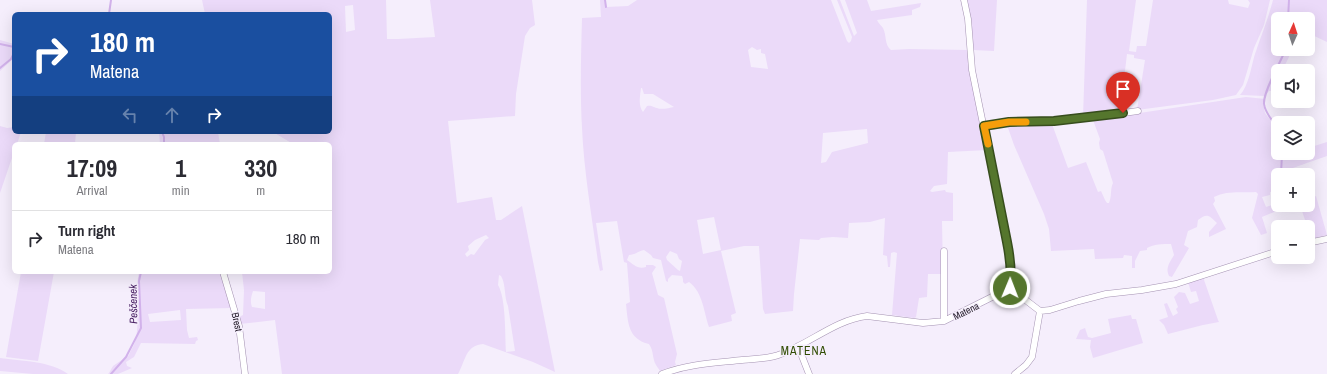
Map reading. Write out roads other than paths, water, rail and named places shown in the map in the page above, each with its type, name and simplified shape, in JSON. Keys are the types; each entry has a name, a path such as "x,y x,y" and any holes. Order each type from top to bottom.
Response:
{"street":[{"path":"964,0 968,18 972,70 1010,260 1010,288 1040,311 1050,310 1079,300 1106,294 1176,284 1271,253"},
{"path":"984,126 1009,122 1054,121 1138,111"},
{"path":"1315,242 1327,239"},
{"path":"944,251 944,322"},
{"name":"Brest","path":"224,274 239,326 245,374"},
{"name":"Matena","path":"662,374 682,367 706,363 763,359 780,355 842,322 860,317 873,317 924,323 944,322 1010,288"},
{"path":"1015,374 1026,365 1032,357 1040,311"},
{"path":"798,346 809,374"}],"waterway":[{"name":"Peščenek","path":"109,12 111,0"},
{"path":"605,0 606,7"},
{"path":"1288,12 1289,0"},
{"path":"0,44 12,47"},
{"path":"1271,118 1266,111 1264,99 1283,56"},
{"path":"0,68 12,57"},
{"name":"Peščenek","path":"163,134 164,142"},
{"path":"1281,168 1282,160"},
{"name":"Peščenek","path":"111,374 126,357 141,328 139,281 141,274"}],"district":[{"name":"MATENA","path":"804,351"}]}
